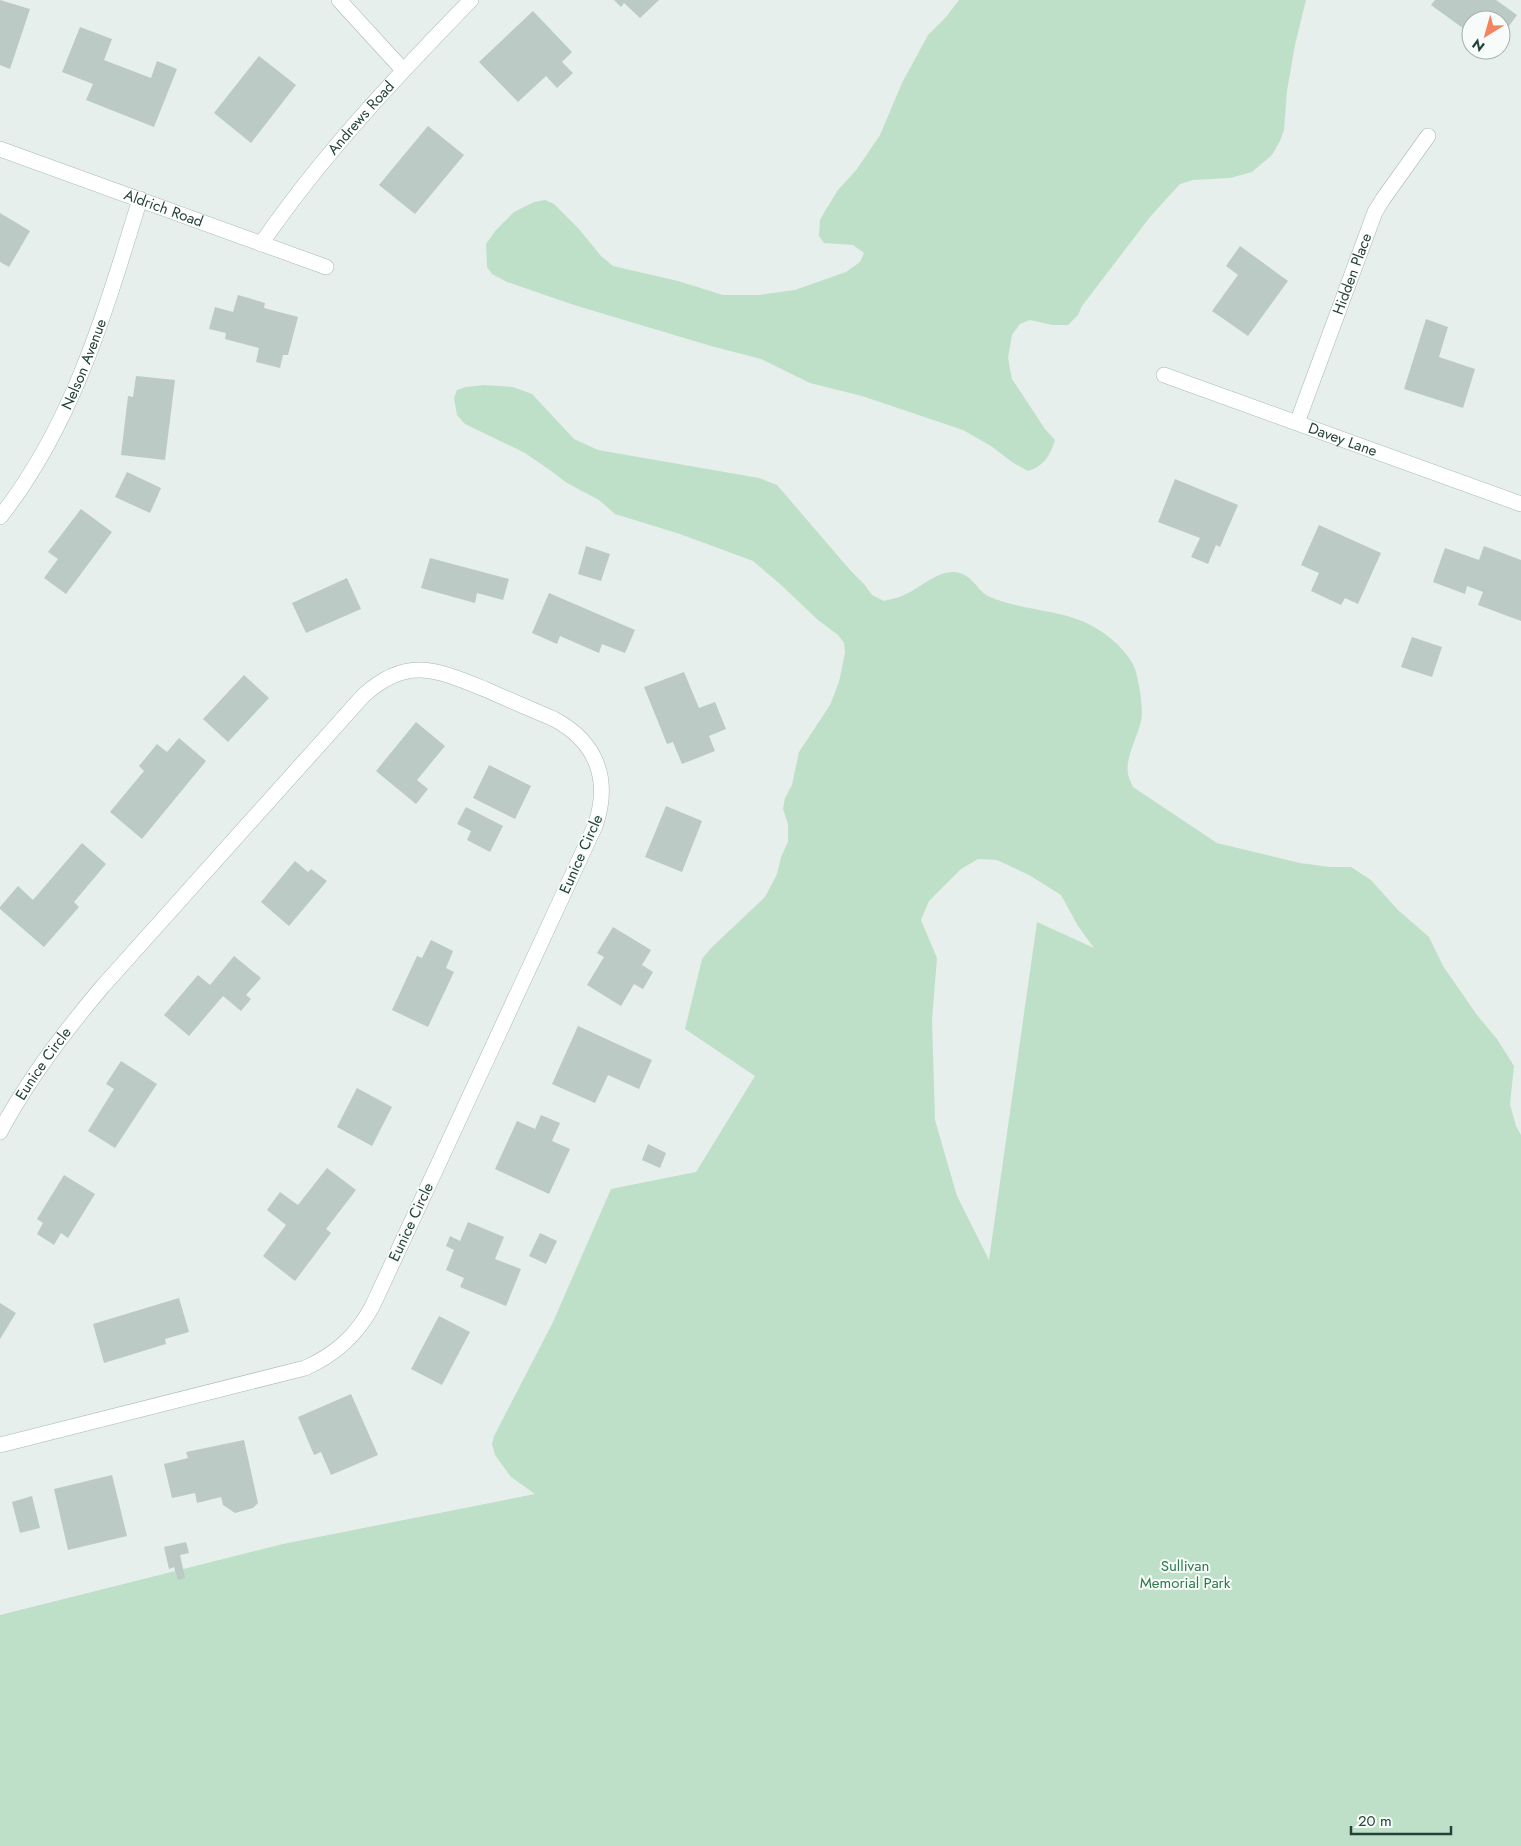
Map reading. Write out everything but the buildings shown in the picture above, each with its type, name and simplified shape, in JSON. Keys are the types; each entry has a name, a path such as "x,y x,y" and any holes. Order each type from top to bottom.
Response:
{"street":[{"path":"339,0 403,70"},
{"name":"Andrews Road","path":"261,244 319,168 403,70 471,0"},
{"name":"Hidden Place","path":"1297,423 1373,217 1383,199 1428,136"},
{"name":"Aldrich Road","path":"0,149 326,267"},
{"name":"Nelson Avenue","path":"0,517 28,477 73,393 90,349 140,200"},
{"name":"Davey Lane","path":"1164,375 1521,504"},
{"name":"Eunice Circle","path":"0,1132 6,1107 103,986 356,704 382,681 393,675 417,670 442,672 568,726 590,750 597,764 603,795 595,826 372,1307 358,1329 329,1356 305,1368 0,1445"}],"green space":[{"path":"959,0 1306,0 1295,45 1287,91 1284,130 1272,155 1252,172 1230,178 1193,180 1180,184 1150,217 1082,306 1078,315 1068,325 1052,325 1030,320 1020,324 1012,335 1008,358 1012,379 1045,429 1055,440 1048,456 1034,469 1028,471 963,430 862,396 810,383 761,359 574,305 507,282 492,274 487,267 486,244 496,230 514,212 534,202 545,200 554,204 578,228 601,256 613,266 678,281 723,295 759,295 795,290 846,272 860,262 864,253 853,245 824,243 819,236 820,220 838,190 857,169 880,135 902,83 928,35 946,17"},
{"name":"Sullivan Memorial Park","path":"484,385 513,387 532,394 574,439 598,450 759,478 777,485 872,595 884,601 903,595 941,574 954,572 966,576 990,597 1007,603 1071,617 1102,632 1117,644 1128,657 1135,668 1138,683 1142,716 1128,761 1128,776 1133,787 1217,843 1300,863 1330,867 1351,867 1371,880 1398,910 1429,937 1443,966 1477,1015 1497,1039 1514,1066 1510,1104 1516,1126 1521,1135 1521,1846 0,1846 0,1615 283,1544 535,1494 511,1477 495,1455 492,1444 494,1436 553,1322 611,1189 696,1172 755,1076 685,1029 702,959 711,948 765,897 777,874 781,857 788,842 788,824 783,809 785,798 792,785 799,752 830,705 839,682 845,653 844,643 838,635 818,620 753,561 680,534 615,514 599,500 567,483 525,453 465,424 457,415 454,398 457,390","holes":["978,859 997,860 1029,875 1061,895 1078,926 1094,948 1037,922 989,1260 957,1196 935,1120 932,1020 937,958 921,920 929,901 961,869"]}]}
